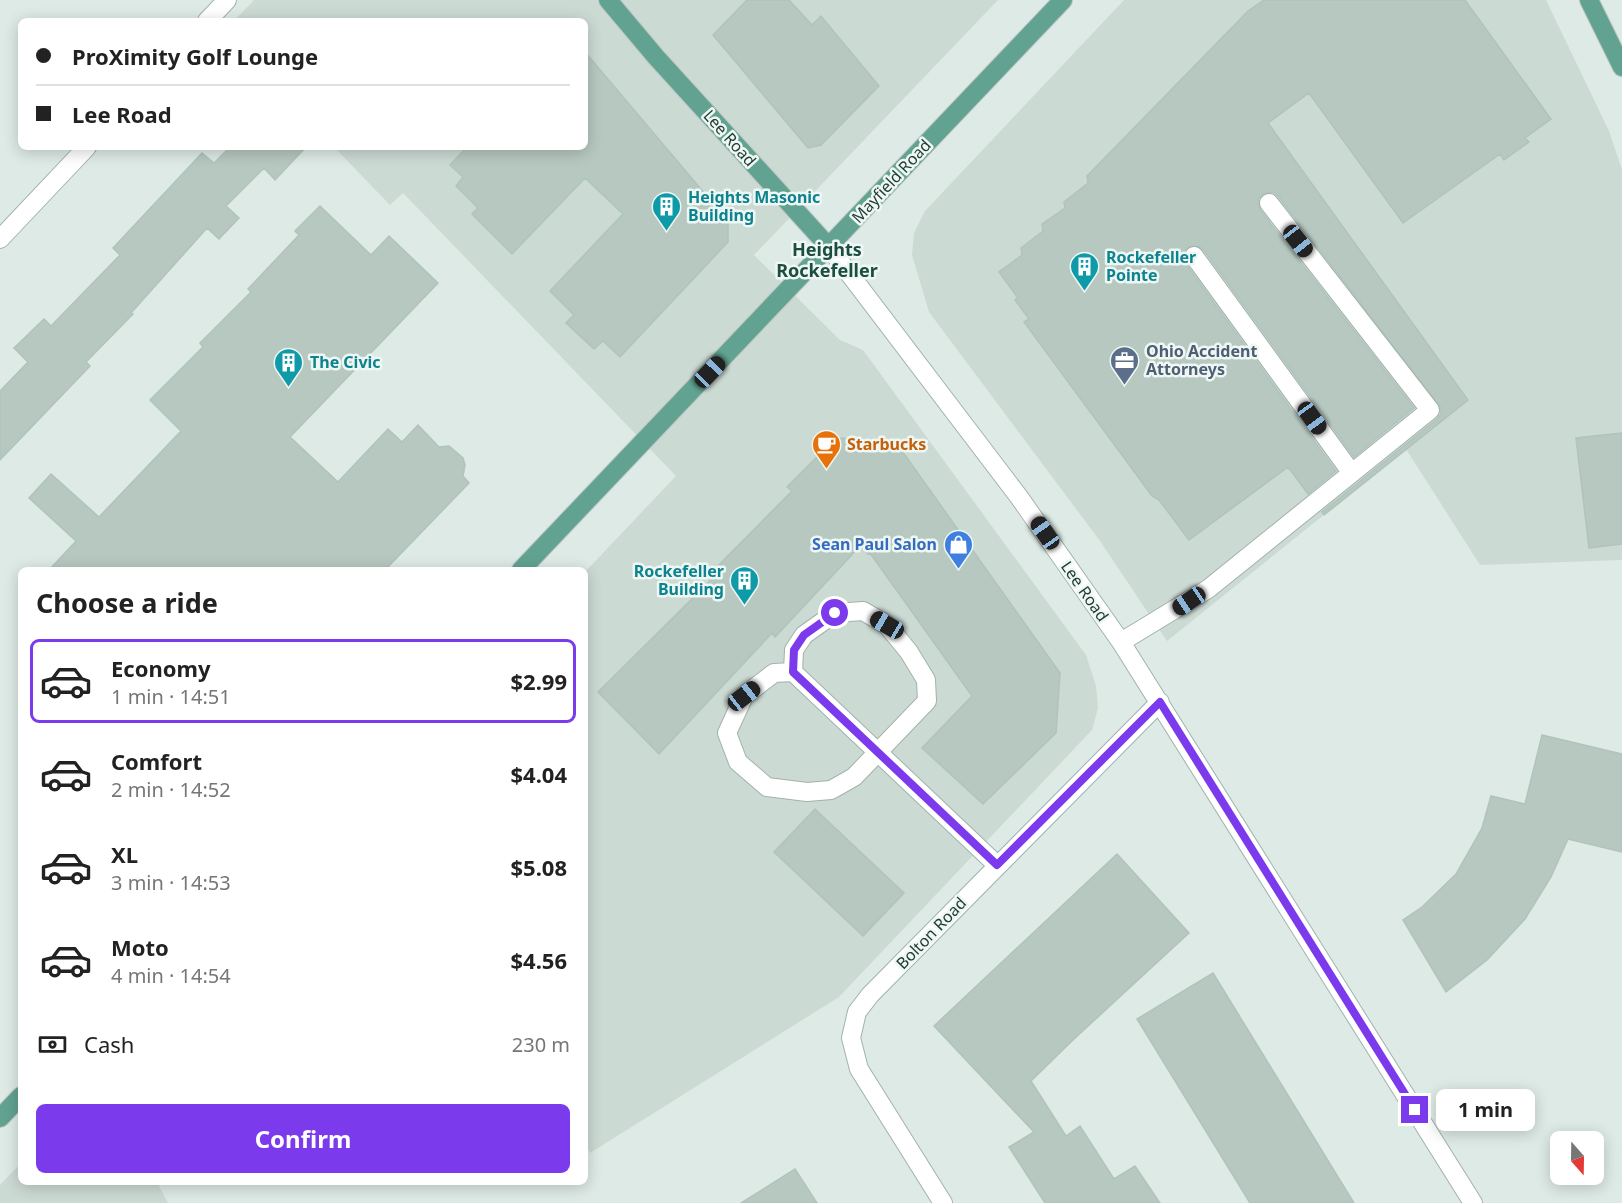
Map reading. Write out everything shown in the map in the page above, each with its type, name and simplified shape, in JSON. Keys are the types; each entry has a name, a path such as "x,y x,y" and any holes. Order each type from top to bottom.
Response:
{"main road":[{"name":"Lee Road","path":"608,0 656,57 830,247"},
{"name":"Mayfield Road","path":"524,567 1063,0"},
{"path":"1589,0 1622,67"},
{"path":"0,1118 18,1099"}],"street":[{"path":"210,18 226,0"},
{"path":"0,239 84,150"},
{"path":"1121,642 1208,589 1430,410 1269,203"},
{"name":"Lee Road","path":"830,247 1019,497 1121,642 1473,1203"},
{"path":"1194,256 1351,472"},
{"path":"793,672 794,650 804,635 835,613 863,611 887,625 909,652 926,680 927,700 879,753 854,777 831,789 807,792 767,787 738,762 727,733 744,696 774,673 793,672 879,753 997,865"},
{"name":"Bolton Road","path":"943,1203 860,1069 850,1038 857,1012 870,995 997,865 1160,702"}],"shaded area":[{"path":"254,0 998,0 754,255 840,340 863,350 1086,655 1096,686 1098,708 1092,730 839,997 590,1153 588,1149 588,569 676,476 403,193 390,205 337,150 588,150 588,18 237,18"},
{"path":"1124,0 1546,0 1609,131 1622,170 1622,560 1480,565 1406,449 1167,641 1100,541 929,312 912,255 914,233 925,211"},
{"path":"18,1166 18,1185 159,1185 168,1203 0,1203 0,1185"}],"building":[{"path":"747,0 789,0 812,25 821,16 879,86 821,145 808,148 713,35"},
{"path":"1264,0 1465,0 1551,119 1525,138 1529,142 1504,160 1500,154 1403,223 1309,93 1268,123 1468,400 1324,515 1322,512 1437,419 1441,414 1441,408 1278,196 1273,192 1263,194 1258,199 1260,210 1414,408 1354,457 1203,249 1198,246 1188,247 1184,252 1185,263 1336,471 1308,494 1288,467 1189,540 1159,500 1152,496 1024,322 1029,319 1015,300 1018,298 999,272 1022,255 1021,248 1043,231 1042,224 1065,208 1064,202 1088,183 1087,176 1248,11"},
{"name":"Heights Masonic Building","path":"588,56 728,221 728,242 620,357 603,341 594,349 566,323 574,315 550,291 623,214 585,178 512,254 472,214 478,208 456,186 463,177 450,165 464,150 588,150"},
{"path":"227,150 303,150 275,180 264,168 226,206 239,218 219,239 207,228 131,313 133,314 86,362 90,366 0,460 0,391 28,362 14,348 44,319 51,326 120,255 113,248 202,153 214,163"},
{"name":"The Civic","path":"320,206 371,255 389,236 438,283 290,437 338,482 388,429 402,442 418,425 439,447 449,446 463,458 465,465 463,476 469,483 388,567 52,567 76,541 29,498 51,474 99,517 181,431 150,400 203,347 200,343 251,292 248,289 299,235 295,231"},
{"path":"1622,433 1622,544 1589,548 1576,438"},
{"name":"Rockefeller Building","path":"836,438 895,441 1060,673 1056,733 983,804 922,748 972,696 870,553 868,554 861,545 775,637 772,633 659,754 598,692 714,577 710,574 792,491 787,487"},
{"path":"1542,735 1622,754 1622,852 1568,839 1551,877 1525,919 1487,960 1446,992 1403,920 1422,907 1456,874 1482,828 1491,796 1525,804"},
{"path":"815,809 904,893 863,936 774,852"},
{"path":"1117,854 1189,933 1031,1081 1066,1136 1080,1126 1114,1179 1135,1166 1160,1203 1045,1203 1009,1147 1034,1132 934,1026"},
{"path":"1213,973 1354,1203 1250,1203 1137,1019"},
{"path":"795,1169 817,1203 741,1203"}],"place":[{"name":"Heights Masonic Building","path":"667,232"},
{"name":"Rockefeller Pointe","path":"1085,292"},
{"name":"Ohio Accident Attorneys","path":"1125,386"},
{"name":"The Civic","path":"289,388"},
{"name":"Starbucks","path":"826,470"},
{"name":"Sean Paul Salon","path":"958,570"},
{"name":"Rockefeller Building","path":"745,606"}],"district":[{"name":"Heights Rockefeller","path":"827,260"}],"route":[{"path":"835,613 804,635 794,650 793,672 997,865 1160,702 1415,1110"}]}
